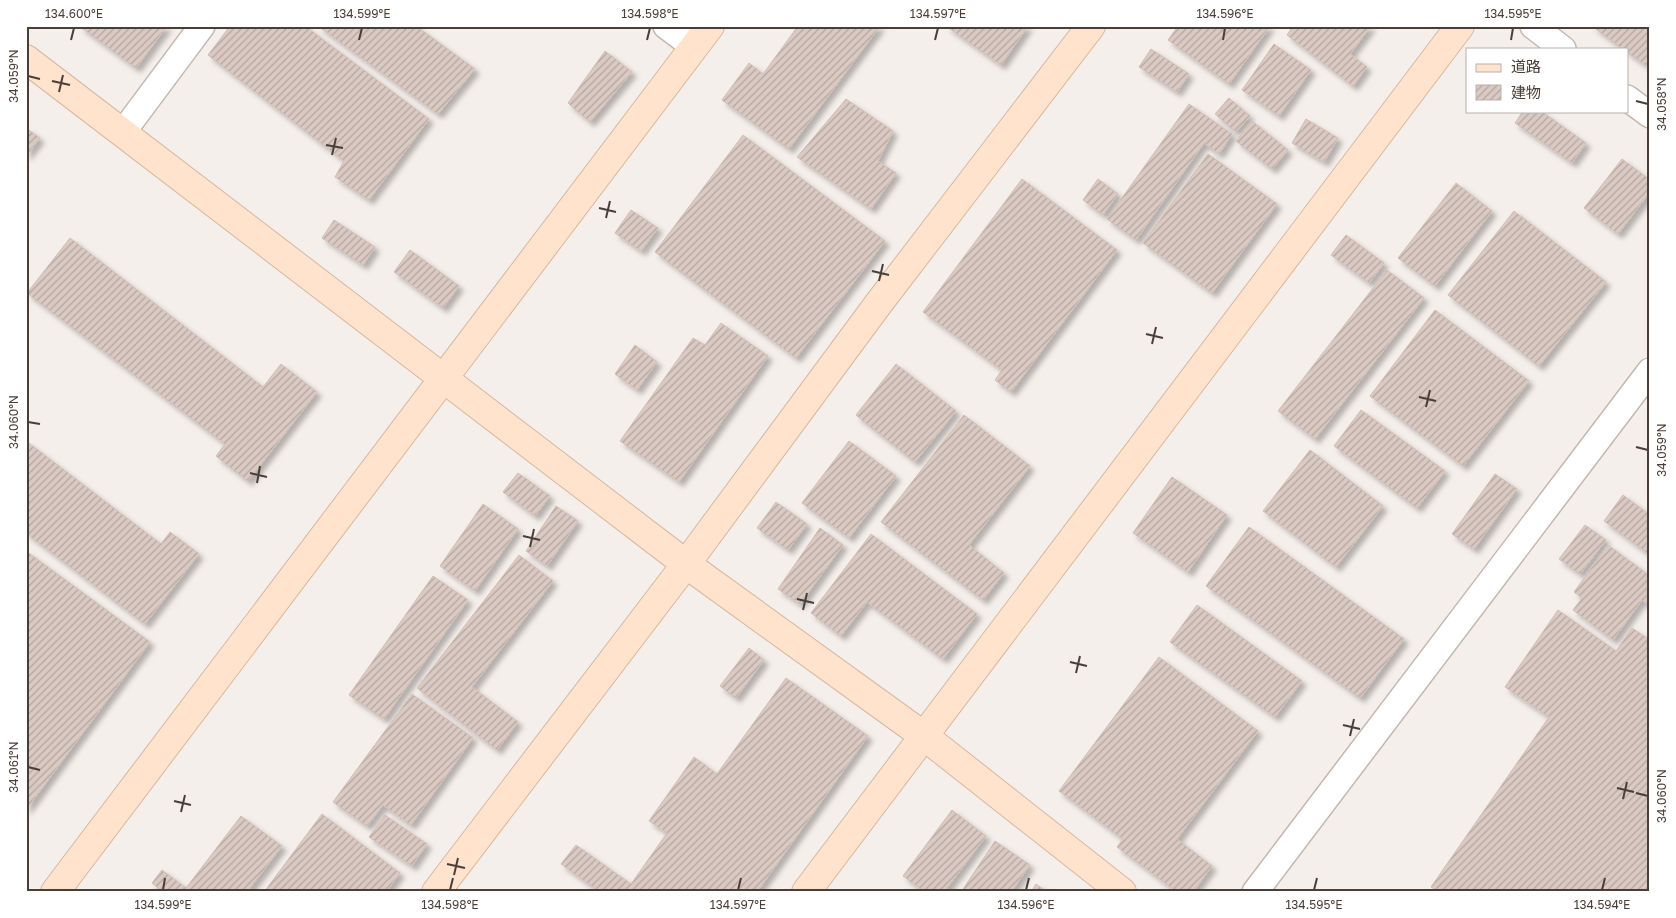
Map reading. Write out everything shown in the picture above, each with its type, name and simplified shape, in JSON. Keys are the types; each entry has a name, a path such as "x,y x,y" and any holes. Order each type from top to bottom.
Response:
{"street":[{"path":"123,132 202,26"},
{"path":"55,892 702,37 666,26"},
{"path":"436,892 686,564 879,304 1091,26"},
{"path":"806,892 1460,26"},
{"path":"1534,26 1562,48"},
{"path":"26,59 686,564 924,736 1122,892"},
{"path":"1628,99 1650,115"},
{"path":"1255,892 1650,371"}],"building":[{"path":"79,26 167,26 136,68"},
{"path":"230,26 305,26 429,119 369,200 335,177 344,161 208,55"},
{"path":"318,26 416,26 475,69 438,114"},
{"path":"798,26 880,26 789,149 722,100 749,63 763,74"},
{"path":"946,26 1028,26 1001,65"},
{"path":"1178,26 1270,26 1229,84 1168,40"},
{"path":"1293,26 1371,26 1350,54 1367,67 1353,86 1287,35"},
{"path":"1592,26 1650,26 1650,68 1628,53 1628,48 1622,48"},
{"path":"1274,44 1311,70 1279,116 1242,90"},
{"path":"1151,49 1189,74 1177,92 1139,67"},
{"path":"605,51 632,72 590,122 568,103"},
{"path":"1229,98 1250,116 1236,132 1215,114"},
{"path":"846,99 893,131 878,161 896,173 871,209 797,157"},
{"path":"1189,104 1232,134 1219,154 1204,143 1136,240 1107,219"},
{"path":"1522,112 1542,112 1586,143 1572,163 1515,123"},
{"path":"1306,119 1338,138 1324,162 1292,143"},
{"path":"1252,121 1288,150 1272,169 1236,141"},
{"path":"26,128 40,138 26,156"},
{"path":"743,135 885,241 796,358 655,252"},
{"path":"1208,154 1277,204 1212,293 1143,243"},
{"path":"1622,159 1650,180 1650,192 1618,234 1584,208"},
{"path":"1022,179 1117,250 1011,392 995,380 1002,370 923,312"},
{"path":"1098,179 1118,194 1103,215 1083,200"},
{"path":"1456,183 1492,211 1435,286 1398,258"},
{"path":"631,210 658,228 641,251 615,233"},
{"path":"1514,211 1606,282 1539,366 1448,295"},
{"path":"334,220 375,247 363,265 322,238"},
{"path":"1346,235 1384,263 1369,283 1331,255"},
{"path":"70,238 263,387 281,364 317,392 248,481 216,456 225,444 27,293"},
{"path":"410,250 459,286 443,308 394,272"},
{"path":"1387,270 1424,298 1315,439 1278,411"},
{"path":"1435,310 1529,381 1463,466 1370,396"},
{"path":"721,323 768,356 679,482 620,441 693,338 705,345"},
{"path":"635,345 657,362 637,390 615,374"},
{"path":"896,364 956,411 915,462 856,415"},
{"path":"1361,410 1445,471 1417,508 1334,446"},
{"path":"964,415 1030,466 969,545 1004,573 983,600 881,522"},
{"path":"26,441 161,544 170,532 199,554 145,624 26,533"},
{"path":"849,441 896,476 849,538 802,503"},
{"path":"1310,450 1383,506 1336,567 1263,511"},
{"path":"518,473 550,496 535,516 503,492"},
{"path":"1495,474 1517,489 1474,549 1452,534"},
{"path":"1172,477 1227,515 1188,572 1133,533"},
{"path":"1623,495 1650,515 1650,555 1604,521"},
{"path":"776,502 807,524 788,550 757,528"},
{"path":"483,504 518,529 475,591 440,566"},
{"path":"556,506 578,521 547,566 526,551"},
{"path":"1585,525 1606,540 1580,574 1559,559"},
{"path":"1249,527 1404,639 1360,698 1206,586"},
{"path":"820,528 843,545 800,604 778,589"},
{"path":"871,534 977,614 943,659 867,602 841,636 811,613"},
{"path":"1608,545 1650,576 1650,606 1642,600 1613,640 1573,610 1582,598 1574,592"},
{"path":"26,551 150,642 26,810"},
{"path":"519,555 553,581 472,687 518,722 497,750 417,688"},
{"path":"433,576 468,600 384,719 349,695"},
{"path":"1197,605 1302,681 1275,717 1170,642"},
{"path":"1558,610 1616,651 1632,628 1650,640 1650,892 1438,892 1431,887 1549,717 1505,687"},
{"path":"749,648 764,660 736,698 720,686"},
{"path":"1159,657 1258,731 1177,839 1212,866 1193,892 1177,892 1117,847 1123,839 1059,791"},
{"path":"786,678 868,736 757,892 600,892 561,864 576,845 631,884 667,833 649,821 694,757 717,774"},
{"path":"412,694 473,738 411,825 383,805 367,826 333,802"},
{"path":"952,810 986,836 944,892 925,892 903,876"},
{"path":"322,814 400,873 386,892 264,892"},
{"path":"385,815 427,844 412,866 369,837"},
{"path":"241,816 282,846 247,892 163,892 152,883 162,870 186,888"},
{"path":"995,841 1030,865 1011,892 961,892"},
{"path":"1036,884 1047,892 1031,892"}]}
